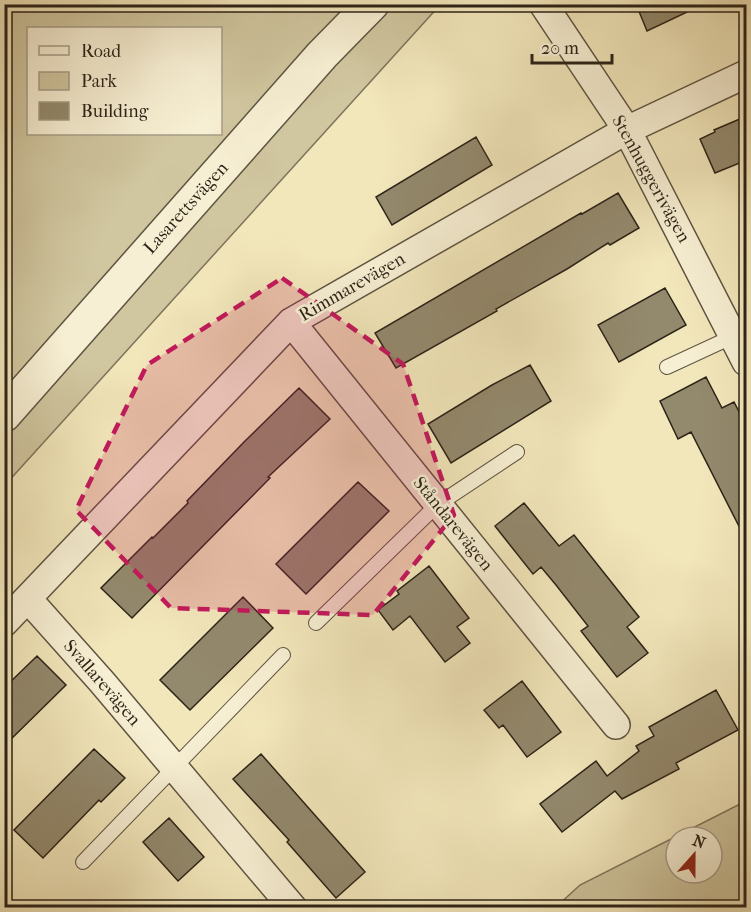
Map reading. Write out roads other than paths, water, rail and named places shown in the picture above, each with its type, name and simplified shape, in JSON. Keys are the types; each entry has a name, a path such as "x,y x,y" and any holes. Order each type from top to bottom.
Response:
{"street":[{"name":"Lasarettsvägen","path":"4,415 322,55 372,4"},
{"name":"Stenhuggerivägen","path":"543,4 627,130 747,362"},
{"name":"Rimmarevägen","path":"4,623 291,322 627,130 747,74"},
{"name":"Ståndarevägen","path":"291,322 616,725"},
{"name":"Svallarevägen","path":"28,599 102,682 293,908"}],"lane":[{"path":"667,367 734,336"},
{"path":"316,623 437,505 517,452"},
{"path":"83,862 283,655"}]}
